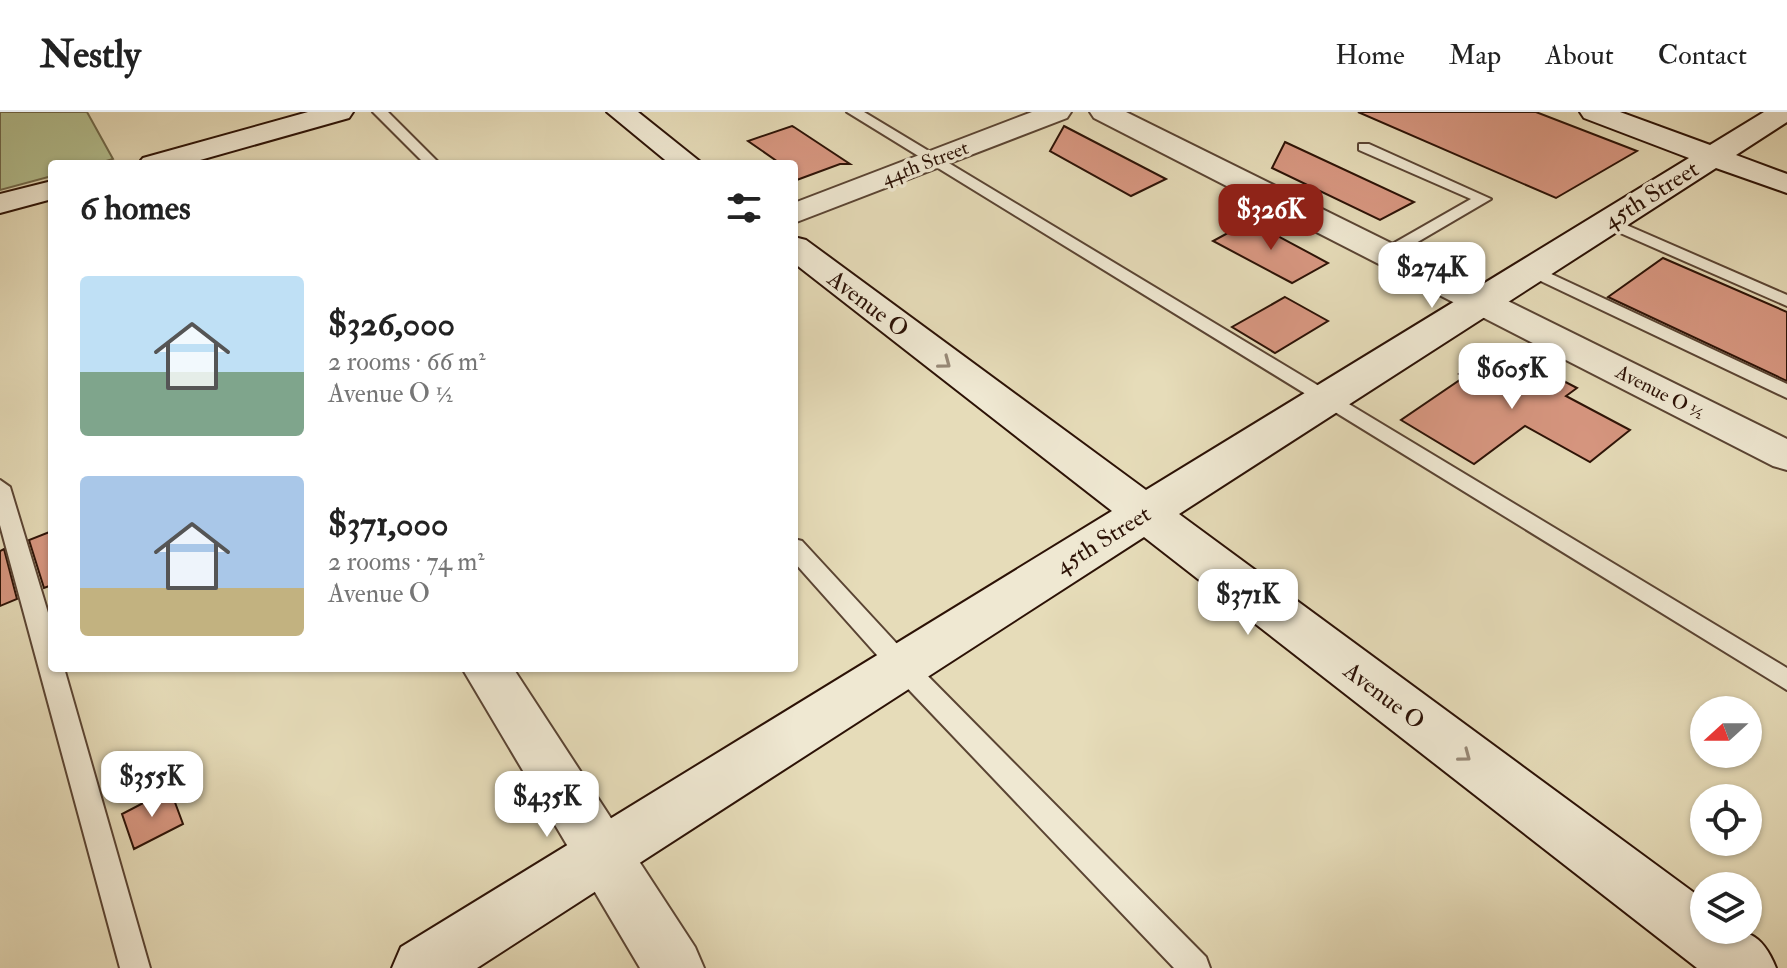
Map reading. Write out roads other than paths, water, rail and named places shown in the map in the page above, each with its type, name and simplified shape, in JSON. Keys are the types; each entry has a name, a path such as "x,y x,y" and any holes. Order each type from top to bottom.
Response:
{"main road":[{"path":"173,160 339,112"},
{"path":"621,112 683,160"},
{"name":"44th Street","path":"798,212 1057,112"},
{"name":"Avenue O ½","path":"1104,112 1787,456"},
{"path":"1594,112 1787,184"},
{"name":"45th Street","path":"422,968 1783,112"},
{"path":"0,204 48,191"},
{"name":"Avenue O","path":"798,250 1746,968"},
{"path":"489,672 674,968"}],"lane":[{"path":"380,112 429,160"},
{"path":"854,112 1787,680"},
{"path":"1364,147 1483,199 1386,254"},
{"path":"1608,222 1787,301"},
{"path":"1532,270 1787,392"},
{"path":"0,487 48,654"},
{"path":"798,551 902,666 1195,968"},
{"path":"53,672 135,968"}]}
